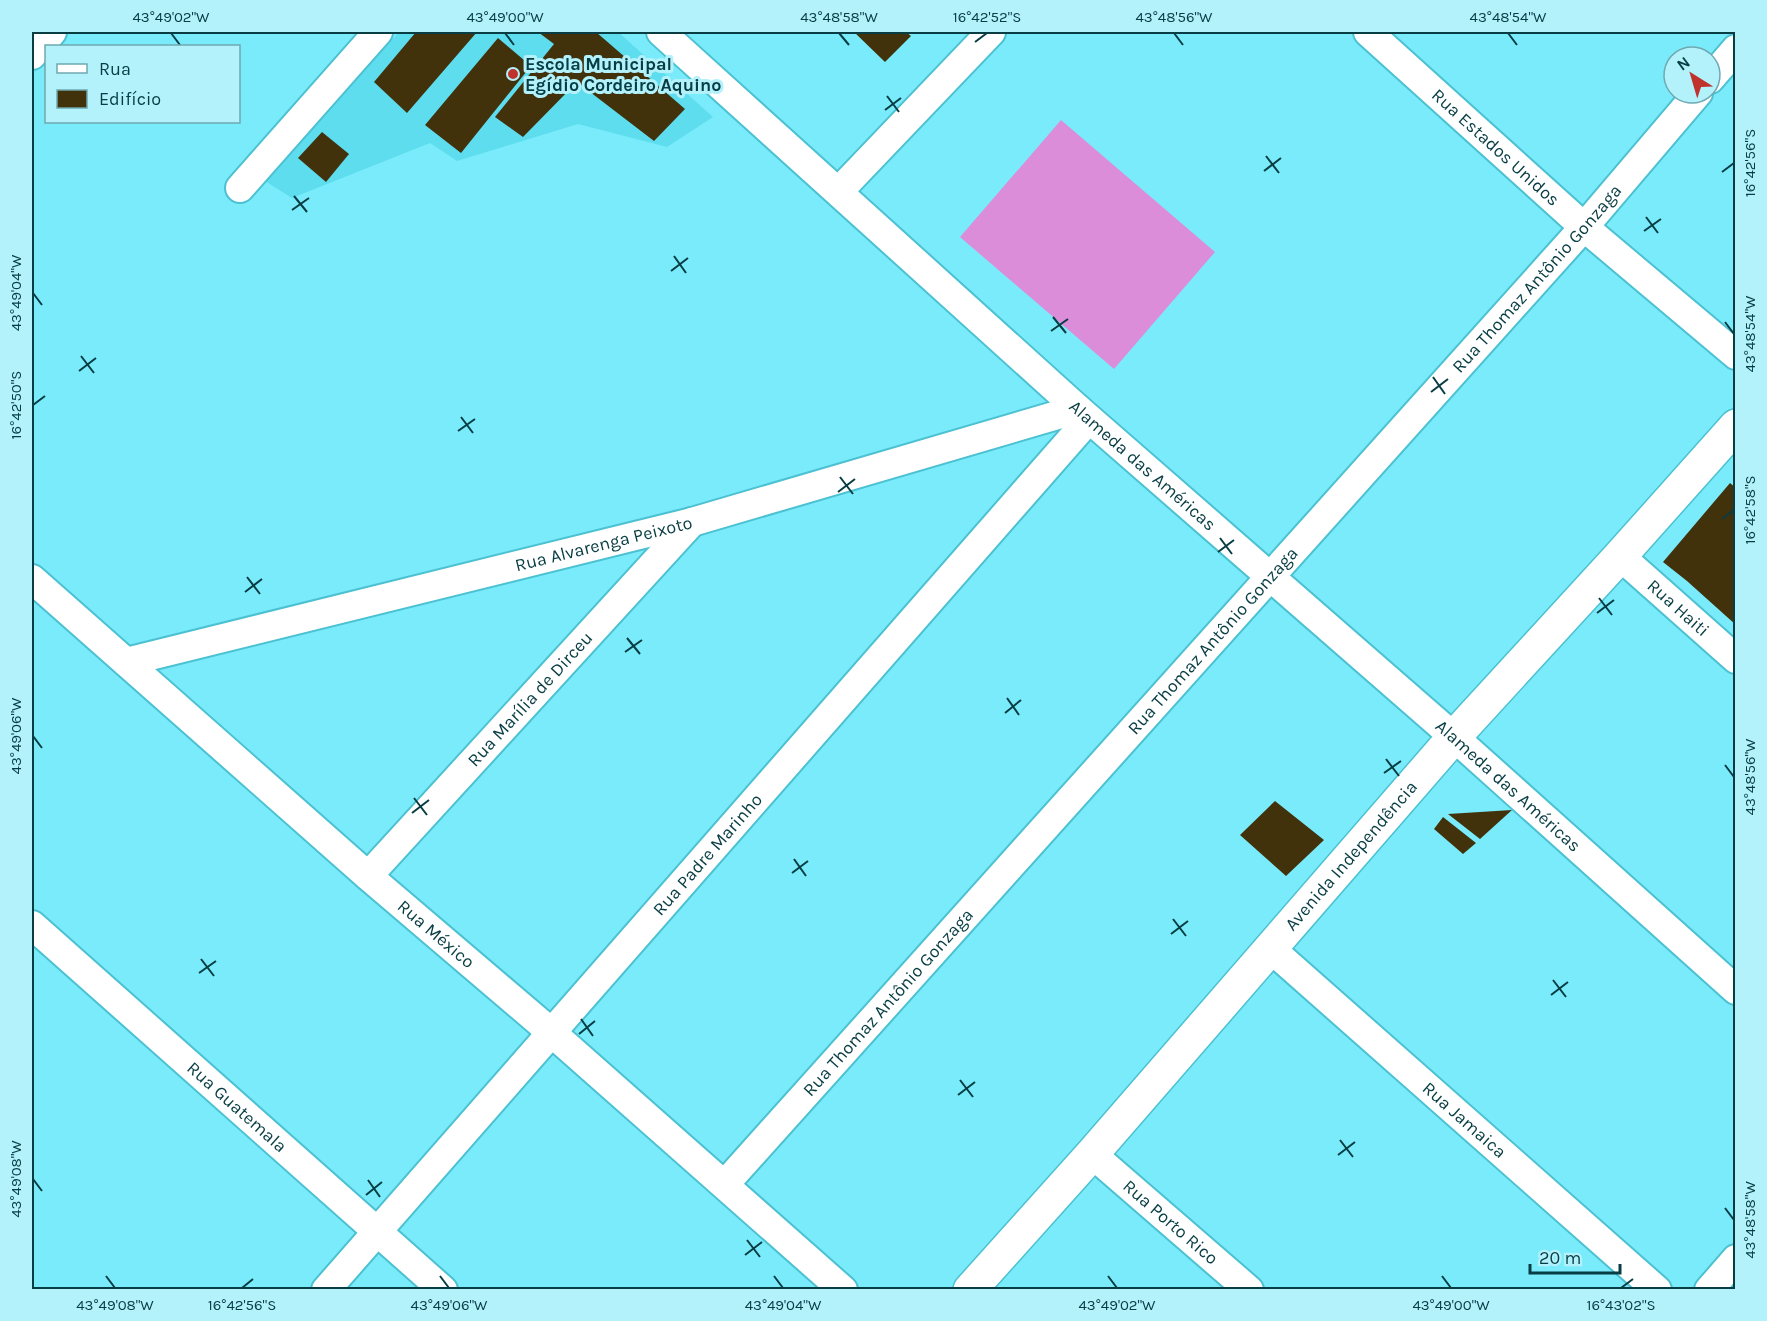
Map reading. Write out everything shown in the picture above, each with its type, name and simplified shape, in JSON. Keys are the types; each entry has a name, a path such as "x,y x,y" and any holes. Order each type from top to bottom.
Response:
{"street":[{"path":"32,55 52,32"},
{"path":"240,188 378,32"},
{"path":"839,191 991,32"},
{"name":"Rua Estados Unidos","path":"1368,32 1584,227 1736,355"},
{"path":"1722,32 1736,43"},
{"name":"Alameda das Américas","path":"672,35 1084,414 1455,737 1736,990"},
{"path":"1722,65 1736,49"},
{"name":"Rua Thomaz Antônio Gonzaga","path":"725,1184 1584,227 1688,105"},
{"name":"Rua Alvarenga Peixoto","path":"126,662 692,522 1084,414"},
{"name":"Rua Padre Marinho","path":"326,1290 1084,414"},
{"name":"Avenida Independência","path":"970,1290 1092,1154 1455,737 1736,426"},
{"name":"Rua Marília de Dirceu","path":"368,876 692,522"},
{"name":"Rua Haiti","path":"1620,556 1736,659"},
{"name":"Rua México","path":"32,579 368,876 725,1184 843,1290"},
{"name":"Rua Guatemala","path":"32,925 443,1290"},
{"name":"Rua Jamaica","path":"1271,949 1657,1290"},
{"name":"Rua Porto Rico","path":"1092,1154 1249,1290"},
{"path":"1709,1290 1736,1259"}],"shaded area":[{"name":"Escola Municipal Egídio Cordeiro Aquino","path":"399,32 618,32 713,117 667,147 578,124 457,161 430,143 292,198 265,181"},
{"path":"1061,120 1215,252 1114,369 960,237"}],"building":[{"path":"416,32 477,32 407,113 374,82"},
{"path":"538,32 596,32 685,109 654,141 577,82 523,137 495,117 554,44"},
{"path":"854,32 906,32 911,36 885,62"},
{"path":"498,38 531,66 461,153 425,125"},
{"path":"322,132 349,154 326,182 298,158"},
{"path":"1730,483 1736,488 1736,625 1663,562"},
{"path":"1275,801 1324,840 1286,876 1240,835"},
{"path":"1512,810 1480,839 1448,814"},
{"path":"1443,817 1476,843 1463,854 1434,829"}],"place":[{"name":"Escola Municipal Egídio Cordeiro Aquino","path":"513,74"}]}
